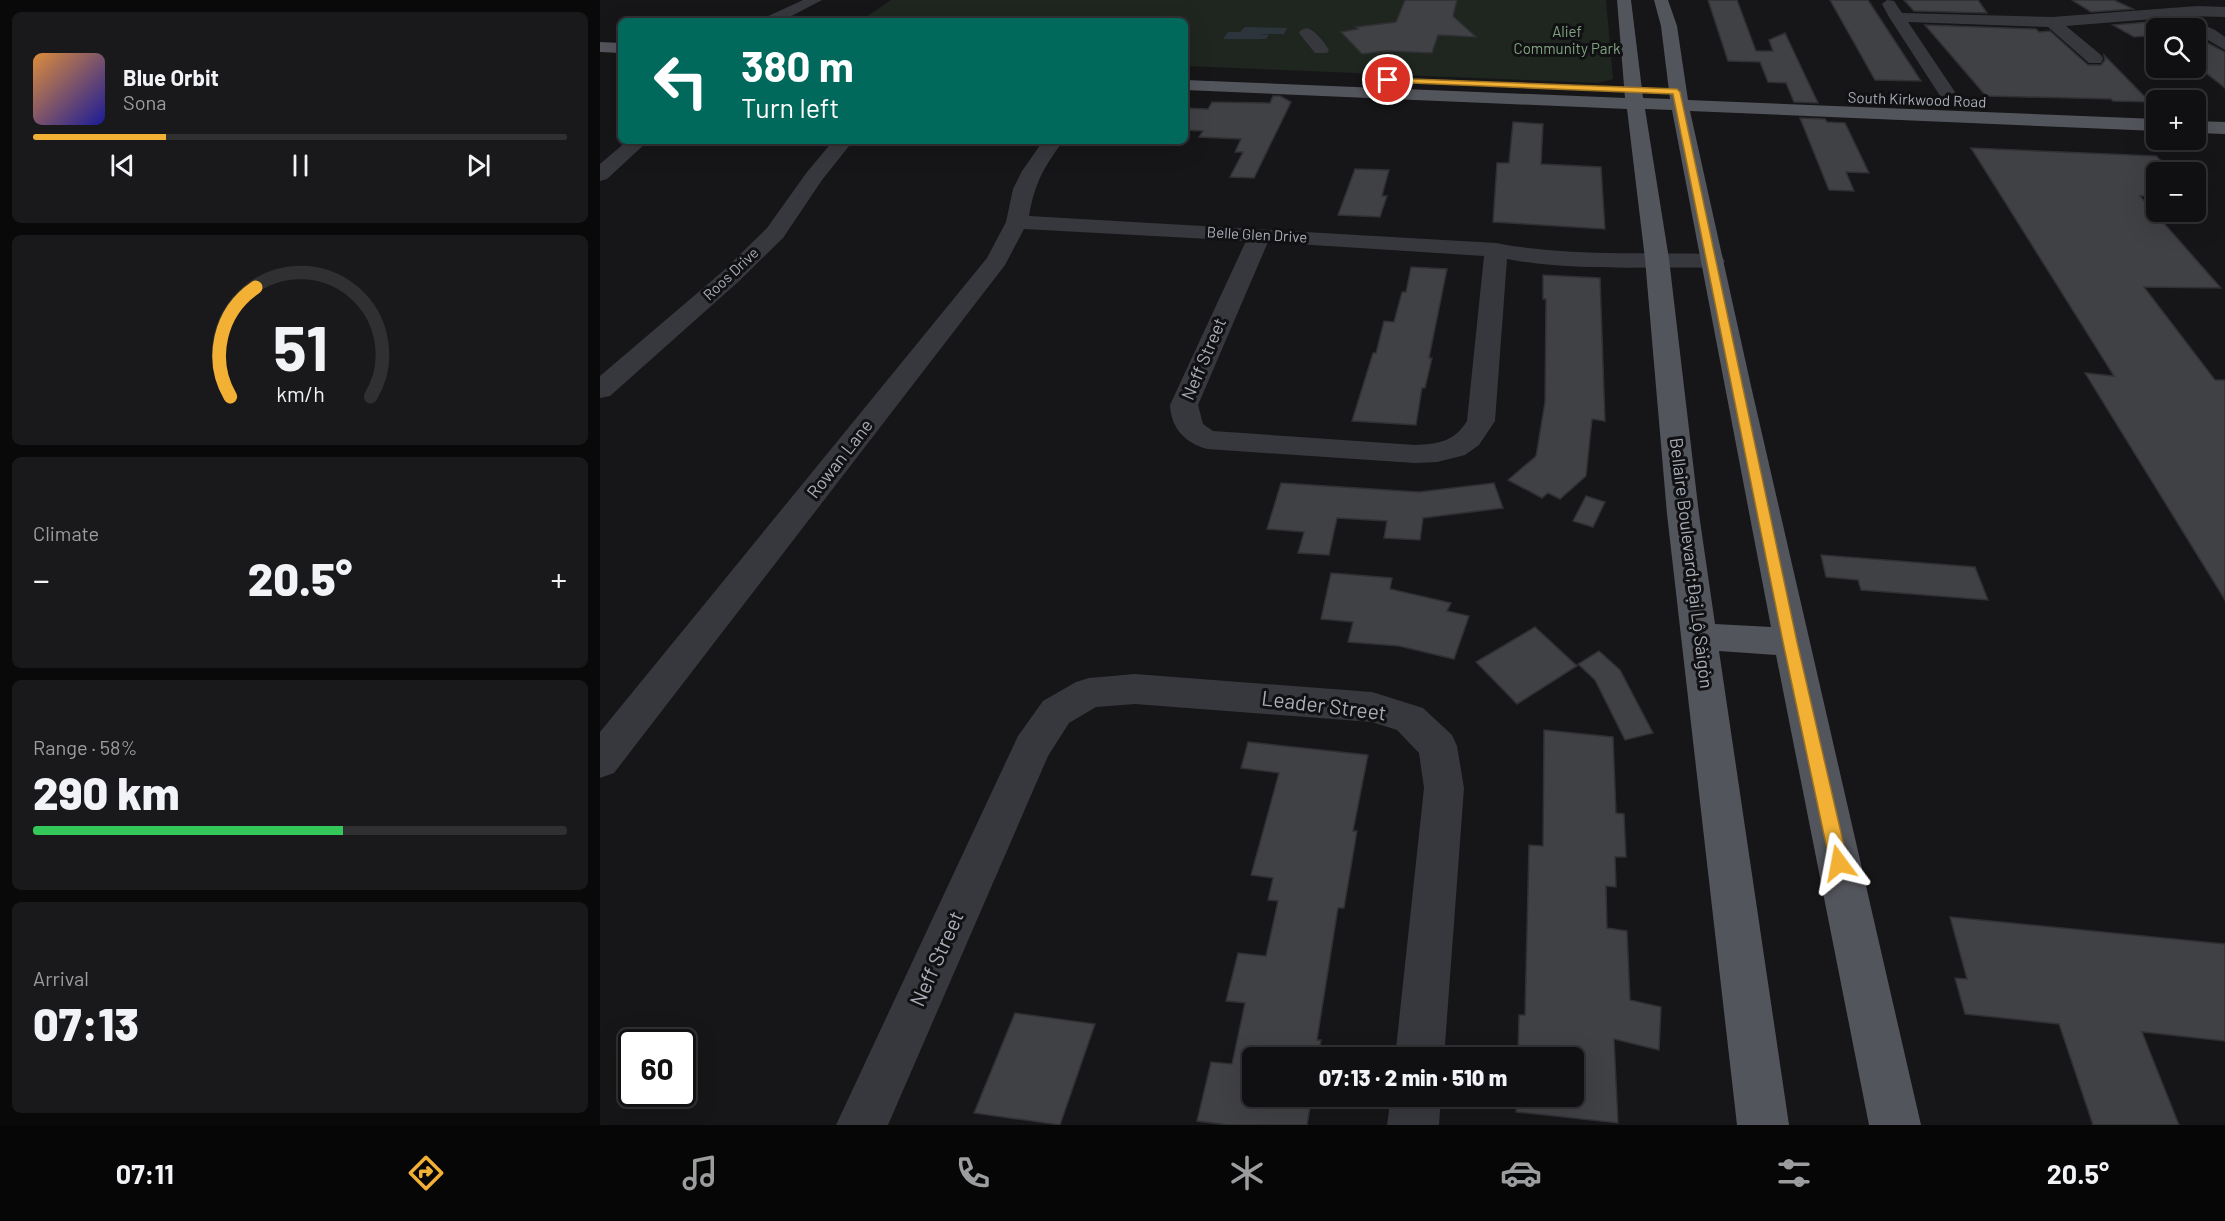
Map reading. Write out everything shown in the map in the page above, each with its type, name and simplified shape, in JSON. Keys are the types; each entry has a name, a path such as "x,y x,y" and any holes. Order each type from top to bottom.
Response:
{"main road":[{"name":"Bellaire Boulevard;Đại Lộ Sàigòn","path":"1624,0 1634,97 1657,259 1683,514 1701,637 1763,1125"},
{"path":"1661,0 1669,26 1678,98 1790,642 1895,1125"},
{"path":"600,47 618,48"},
{"path":"600,61 618,61"},
{"path":"1188,71 1340,84"},
{"name":"South Kirkwood Road","path":"1340,84 1915,107 2146,124"},
{"path":"1188,85 1340,84"},
{"name":"South Kirkwood Road","path":"1915,107 1952,101 2146,109"},
{"path":"2206,111 2225,112"},
{"path":"2206,127 2225,128"},
{"path":"1701,637 1790,642"}],"street":[{"path":"776,18 815,0"},
{"path":"1887,0 1952,101"},
{"path":"1897,17 2052,22 2198,11 2225,12"},
{"path":"2167,14 2209,33 2225,45"},
{"path":"2052,22 2095,59"},
{"path":"1307,33 1321,50"},
{"name":"Roos Drive","path":"600,390 730,277 775,233 814,176 841,144"},
{"name":"Rowan Lane","path":"600,761 997,260 1017,222 1023,189 1032,171 1051,144"},
{"path":"600,149 632,146"},
{"path":"600,175 632,146"},
{"name":"Belle Glen Drive","path":"1017,222 1496,250 1526,257 1626,262 1657,259 1713,261"},
{"name":"Neff Street","path":"1260,235 1184,405 1184,417 1196,435 1207,440 1433,454 1459,448 1468,441 1481,421 1496,250"},
{"name":"Leader Street","path":"1012,793 1032,748 1056,712 1089,693 1135,689 1372,707 1410,719 1438,746 1444,788 1420,1047"},
{"name":"Neff Street","path":"862,1125 1012,793"},
{"path":"1413,1125 1415,1107"}],"green space":[{"name":"Alief Community Park","path":"891,0 1606,0 1613,79 1597,83 1188,66 1188,18 864,18"}],"shaded area":[{"path":"1245,27 1287,28 1284,34 1258,34 1269,35 1266,39 1223,39 1228,32 1240,32"}],"building":[{"path":"1405,0 1457,0 1453,16 1476,37 1438,35 1432,53 1386,51 1362,54 1341,32 1358,29 1356,27 1396,22"},
{"path":"1708,0 1737,0 1756,51 1773,51 1769,40 1785,33 1818,103 1794,102 1786,83 1768,82 1760,62 1728,61"},
{"path":"1830,0 1868,0 1921,81 1875,80"},
{"path":"1904,0 1978,0 1987,13 1914,11"},
{"path":"2072,0 2114,0 2133,9 2091,12"},
{"path":"2146,22 2146,37 2134,37 2113,25"},
{"path":"1925,25 2050,31 2088,65 2101,65 2105,60 2104,55 2146,98 2146,102 2113,101 2111,99 1986,96"},
{"path":"2206,42 2225,52 2225,88 2206,73"},
{"path":"1273,96 1280,96 1291,102 1254,178 1230,177 1243,152 1235,152 1241,139 1199,137 1203,131 1188,130 1188,108 1208,109 1212,102 1270,103"},
{"path":"1800,118 1845,123 1869,173 1846,172 1854,191 1829,190"},
{"path":"1513,122 1543,124 1541,164 1601,167 1605,229 1493,222 1497,163 1509,163"},
{"path":"1971,148 2156,156 2162,162 2146,162 2146,196 2140,196 2146,203 2146,222 2163,222 2221,288 2144,287 2215,380 2225,380 2225,600 2085,373 2114,376"},
{"path":"1355,169 1389,170 1382,196 1387,196 1380,217 1338,215"},
{"path":"1411,267 1447,269 1429,358 1432,358 1425,388 1422,388 1416,425 1352,421 1373,353 1376,353 1384,321 1394,322 1402,292 1406,292"},
{"path":"1543,275 1600,278 1605,421 1592,419 1586,476 1560,499 1548,493 1542,498 1508,480 1536,456 1545,402 1546,299 1543,299"},
{"path":"1281,483 1419,492 1494,483 1503,508 1423,518 1420,540 1384,538 1387,521 1337,518 1329,555 1298,553 1304,532 1267,529"},
{"path":"1586,496 1605,502 1593,527 1573,521"},
{"path":"1821,555 1975,567 1988,600 1861,590 1858,580 1826,577"},
{"path":"1331,573 1392,578 1390,589 1451,603 1447,611 1469,616 1454,659 1399,646 1348,642 1353,622 1321,619"},
{"path":"1535,627 1577,666 1517,704 1476,662"},
{"path":"1599,651 1620,670 1653,733 1625,740 1595,680 1578,664"},
{"path":"1544,730 1613,737 1616,813 1624,814 1626,857 1615,857 1616,887 1606,886 1607,928 1627,931 1630,1000 1661,1007 1659,1050 1614,1039 1618,1123 1516,1112 1516,1107 1584,1107 1584,1047 1518,1047 1519,1015 1525,1015 1529,845 1543,846"},
{"path":"1248,742 1368,755 1353,831 1357,831 1344,908 1338,908 1317,1040 1321,1040 1320,1047 1242,1047 1242,1107 1310,1107 1307,1125 1228,1125 1197,1121 1211,1062 1232,1064 1245,1003 1226,1001 1238,953 1266,956 1278,901 1268,900 1273,878 1251,875 1279,773 1241,768"},
{"path":"1950,917 2225,944 2225,1041 2142,1032 2179,1125 2093,1125 2059,1024 1965,1014 1955,978 1967,979"},
{"path":"1015,1013 1095,1024 1060,1125 974,1113"}],"route":[{"path":"1388,80 1677,92 1790,642 1839,863"}]}
